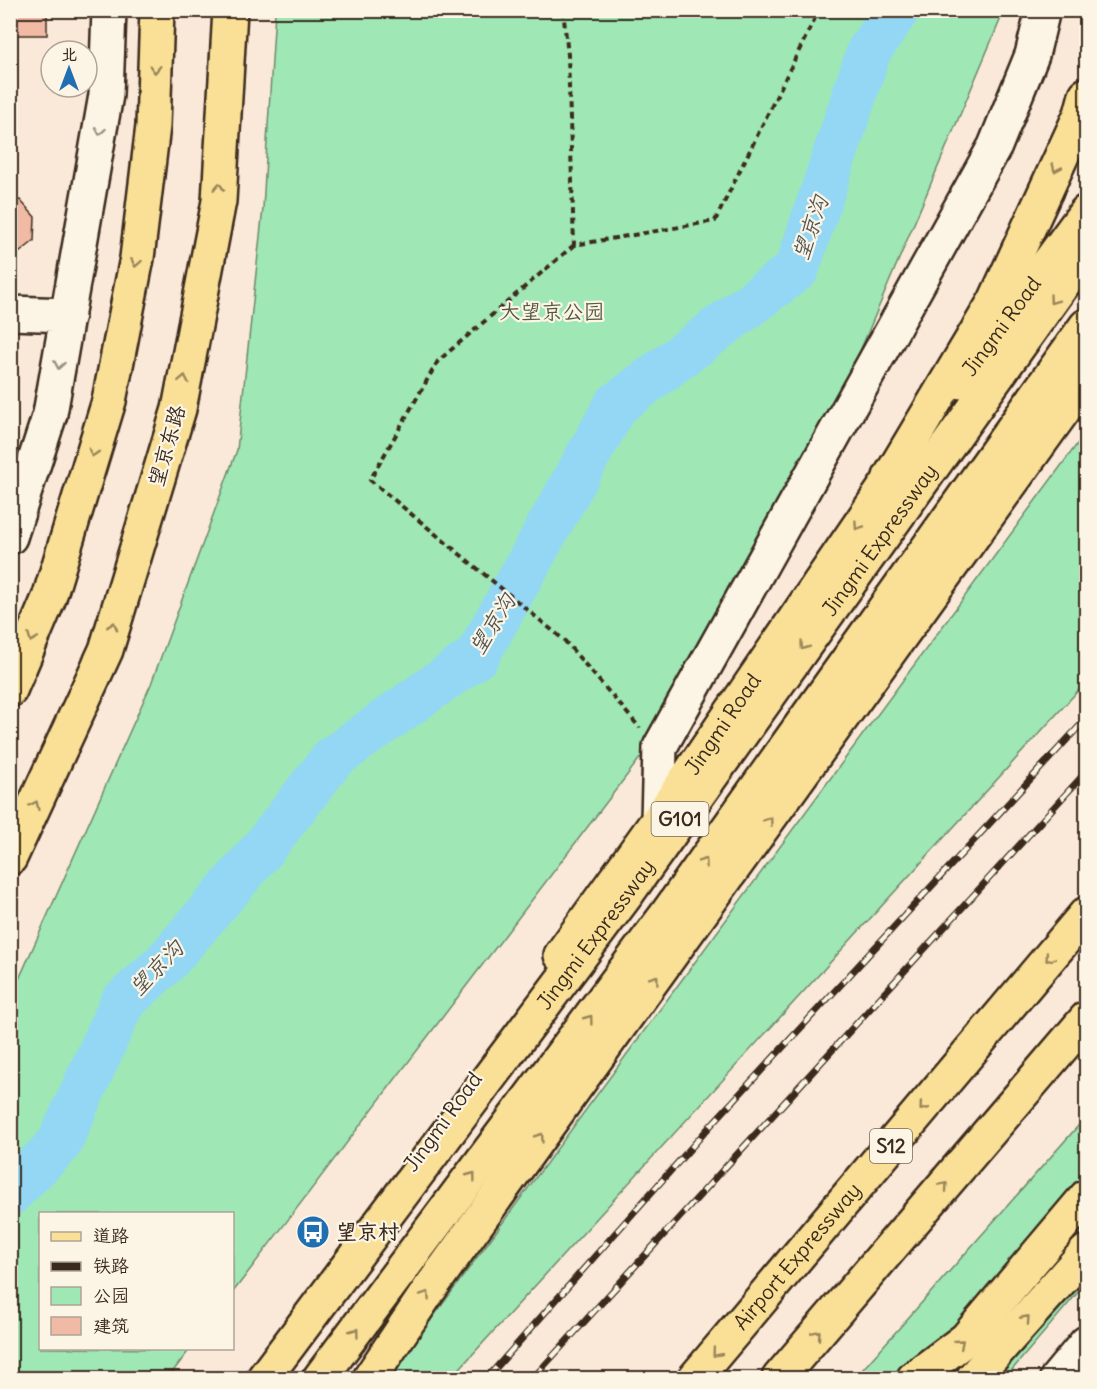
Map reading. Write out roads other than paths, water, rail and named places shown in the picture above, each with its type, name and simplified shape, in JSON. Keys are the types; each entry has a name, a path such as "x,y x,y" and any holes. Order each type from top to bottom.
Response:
{"main road":[{"path":"10,690 49,598 109,401 138,258 153,126 157,10"},
{"name":"望京东路","path":"10,858 106,650 178,409 219,201 230,10"},
{"path":"890,477 995,301 1081,114 1086,95"},
{"name":"Jingmi Road","path":"248,1378 352,1248 658,820 890,477 1086,212"},
{"name":"Jingmi Expressway","path":"264,1378 629,891 1086,252"},
{"name":"Jingmi Expressway","path":"320,1378 664,918 1086,326"},
{"path":"370,1378 429,1290 1086,379"},
{"name":"Airport Expressway","path":"694,1378 1086,914"},
{"path":"779,1378 1086,1019"},
{"path":"914,1378 966,1339 1086,1197"},
{"path":"973,1378 1086,1252"}],"street":[{"path":"106,95 108,10"},
{"path":"10,537 50,414 106,95 130,10"},
{"path":"658,820 660,747 995,146 1032,55 1043,10"},
{"path":"10,313 68,315"},
{"path":"1057,1378 1086,1343"}],"waterway":[{"name":"望京沟","path":"10,1193 59,1144 122,1003 166,962 262,850 333,758 477,656 616,405 797,269 869,51 897,10"}],"railway":[{"path":"487,1378 712,1124 1086,719"},
{"path":"533,1378 1086,772"}],"place":[{"name":"望京村","path":"313,1232"}],"park label":[{"name":"大望京公园","path":"552,312"}]}
